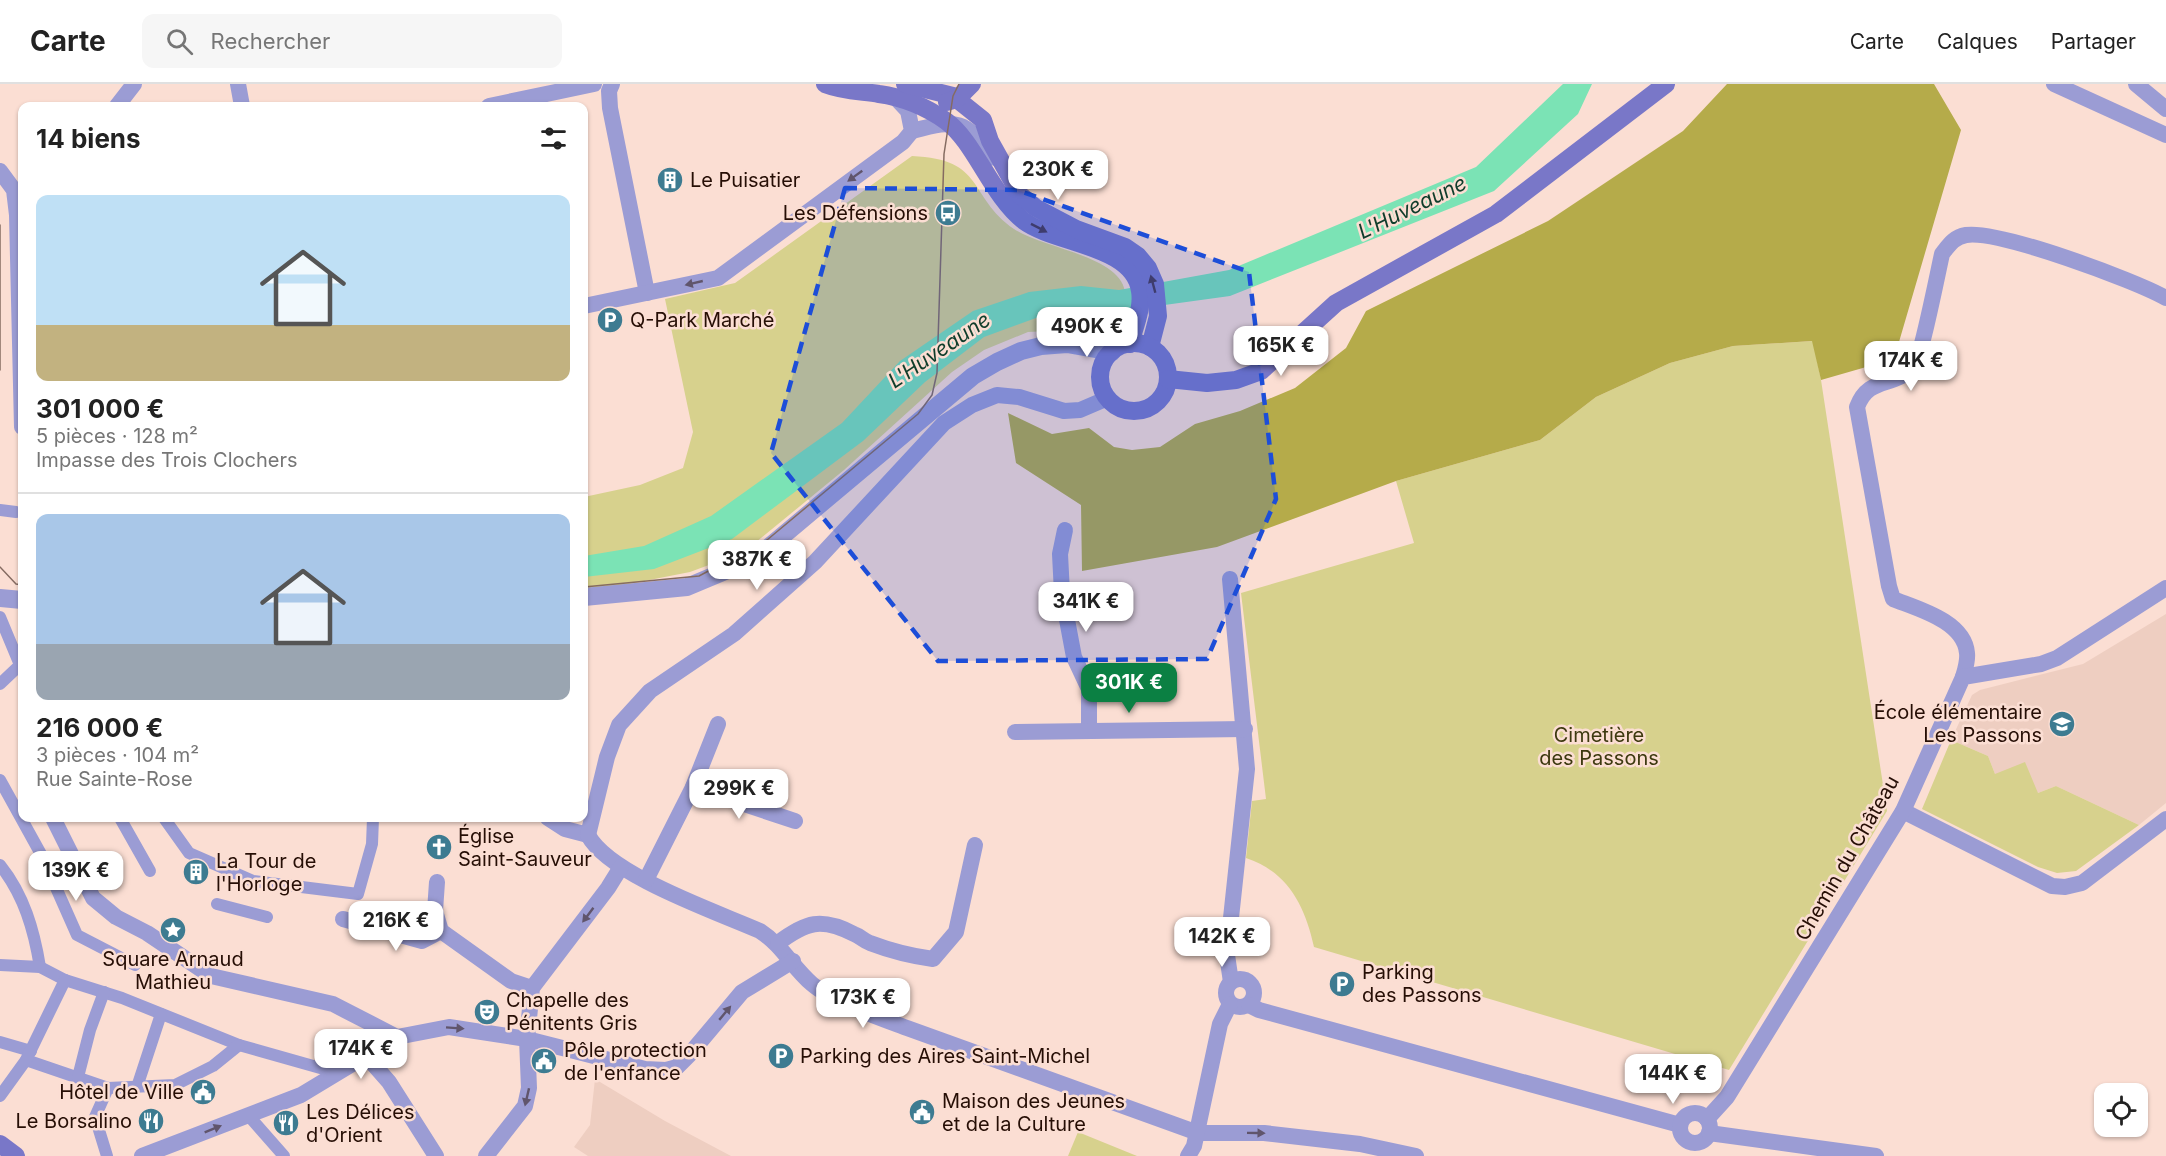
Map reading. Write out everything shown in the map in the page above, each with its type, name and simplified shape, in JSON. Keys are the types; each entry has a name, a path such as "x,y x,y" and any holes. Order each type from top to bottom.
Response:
{"main road":[{"path":"825,84 854,92 900,91 948,95 985,124"},
{"path":"916,104 948,95 972,84"},
{"path":"980,84 985,124 1008,175 1020,195 1036,208 1076,229 1125,247 1132,261 1140,291 1138,316 1130,344"},
{"path":"1168,379 1207,383 1236,381 1261,371 1336,303 1496,214 1666,84"},
{"path":"900,91 916,104 947,122 961,138 1008,205 1025,221 1045,232 1148,268 1155,284 1158,316 1150,347"},
{"path":"947,122 948,95"},
{"path":"1130,344 1150,347 1164,361 1168,379 1166,391 1159,400 1139,411 1116,406 1108,398 1103,389 1101,369 1112,352 1130,344"},
{"path":"0,1144 16,1156"}],"street":[{"path":"120,102 134,84"},
{"path":"238,84 242,102"},
{"path":"2054,84 2166,135"},
{"path":"2136,84 2166,109"},
{"path":"512,102 603,86 610,108 647,293"},
{"path":"900,91 908,111 907,136"},
{"path":"588,305 718,278 907,136 947,122 964,128 983,144 1008,175"},
{"path":"0,171 18,189 18,257"},
{"path":"2166,298 2147,288 2069,259 1979,233 1963,235 1953,240 1942,254 1916,364 1902,377 1862,393 1857,407 1893,599 1945,621 1964,641 1967,654 1964,677 2041,664 2056,658 2166,588"},
{"path":"588,597 687,587 742,564 768,548 973,376 1021,351 1041,346 1067,344 1112,352"},
{"path":"588,835 607,757 619,725 650,691 734,634 815,562 944,423 972,405 997,396 1019,397 1064,411 1080,410 1108,398"},
{"path":"0,510 16,512"},
{"path":"1065,530 1060,561 1062,593 1074,657 1089,689 1089,730"},
{"path":"1230,579 1247,769 1227,956 1231,982"},
{"path":"14,599 0,617 18,658"},
{"path":"0,684 18,668"},
{"name":"Chemin du Château","path":"1708,1126 1903,812 1964,677"},
{"path":"646,880 693,787 718,724"},
{"path":"1015,732 1245,729"},
{"path":"0,780 18,813"},
{"path":"693,787 795,821"},
{"path":"1903,812 2052,886 2066,887 2082,883 2166,819"},
{"path":"23,822 42,856 77,935 135,965"},
{"path":"55,822 93,898 116,916 154,937 211,976 333,1004 397,1037"},
{"path":"122,822 150,871"},
{"path":"167,822 189,854 253,881 357,894 372,844 373,822"},
{"path":"554,822 565,829 588,835 598,850 621,867 760,931 777,943 814,986 863,1011 998,1063 1197,1132 1264,1132 1360,1144 1416,1156"},
{"path":"777,943 796,929 818,923 830,924 868,942 908,956 933,959 956,932 975,845"},
{"path":"0,865 14,882 34,932 40,967"},
{"path":"486,1156 525,1106 529,1088 527,1039 532,988 608,888 621,867"},
{"path":"437,882 435,911 441,931 511,981 532,988"},
{"path":"218,904 267,917"},
{"path":"342,919 422,941 441,931"},
{"path":"142,1156 161,1154 248,1115 301,1095 397,1037 449,1027 527,1039 645,1069 666,1070 677,1067 742,992 793,961"},
{"path":"0,965 40,967 65,980 122,998 239,1045 338,1073"},
{"path":"1249,1005 1254,993 1251,985 1243,979 1231,982 1225,991 1230,1004 1238,1008 1249,1005 1259,1010 1680,1125"},
{"path":"0,1096 28,1055 65,980"},
{"path":"78,1077 90,1030 104,992"},
{"path":"1188,1156 1194,1146 1220,1024 1230,1004"},
{"path":"137,1087 161,1014"},
{"path":"0,1042 108,1088 175,1085 213,1066 239,1045"},
{"path":"367,1057 389,1082 436,1156"},
{"path":"107,1156 95,1117 108,1088"},
{"path":"1680,1125 1690,1114 1700,1114 1708,1126 1876,1156"},
{"path":"248,1115 284,1156"},
{"path":"1680,1125 1682,1135 1690,1150 1702,1142 1708,1126"}],"highlighted area":[{"path":"845,188 1017,190 1249,272 1276,499 1207,659 938,661 771,453"}],"shaded area":[{"path":"1727,84 1934,84 1961,130 1894,359 1821,380 1812,341 1733,346 1670,363 1596,397 1540,440 1396,481 1217,547 1082,571 1081,505 1016,463 1008,413 1052,434 1089,428 1114,447 1132,450 1160,447 1195,424 1240,411 1295,388 1346,348 1366,311 1548,221 1683,131"},
{"name":"École élémentaire Les Passons","path":"2166,614 2166,803 2139,825 2056,786 2038,793 1995,774 1988,756 1951,740 1972,695 1980,690 2083,664"},
{"path":"595,1079 665,1121 731,1156 588,1156 574,1147 590,1125"}],"green space":[{"path":"912,156 953,164 973,181 999,217 1014,229 1031,238 1097,262 1114,273 1124,287 1123,305 1110,328 1028,332 984,350 952,372 844,470 744,552 690,572 624,585 588,589 588,496 640,485 683,468 693,432 665,299 735,283"},
{"name":"Cimetière des Passons","path":"1813,341 1821,380 1887,811 1729,1070 1314,947 1300,905 1292,892 1273,872 1246,858 1252,801 1266,799 1241,593 1414,543 1396,481 1540,440 1596,397 1670,363 1733,346"},
{"path":"1951,740 1988,756 1995,774 2025,762 2038,793 2056,786 2139,825 2076,871 2057,873 2038,867 1922,809"},
{"path":"1078,1132 1137,1156 1068,1156"}],"water":[{"name":"L'Huveaune","path":"1563,84 1592,84 1578,114 1494,191 1230,296 1121,311 1087,320 1036,318 984,337 925,382 863,441 732,539 654,569 588,577 588,555 644,546 711,516 842,423 900,361 973,311 1029,292 1081,286 1119,290 1229,270 1476,167"}],"tram line":[{"path":"588,587 699,576 767,540 918,414 932,395 937,373 944,154 953,96 959,84"},
{"path":"0,225 0,370"},
{"path":"0,567 18,584"}],"place":[{"name":"Le Puisatier","path":"670,180"},
{"name":"Les Défensions","path":"948,213"},
{"name":"Q-Park Marché","path":"610,320"},
{"name":"École élémentaire Les Passons","path":"2062,724"},
{"name":"Église Saint-Sauveur","path":"439,847"},
{"name":"La Tour de l'Horloge","path":"196,872"},
{"name":"Square Arnaud Mathieu","path":"173,930"},
{"name":"Parking des Passons","path":"1342,984"},
{"name":"Chapelle des Pénitents Gris","path":"487,1012"},
{"name":"Parking des Aires Saint-Michel","path":"781,1056"},
{"name":"Pôle protection de l'enfance","path":"544,1061"},
{"name":"Hôtel de Ville","path":"203,1092"},
{"name":"Maison des Jeunes et de la Culture","path":"922,1112"},
{"name":"Le Borsalino","path":"151,1121"},
{"name":"Les Délices d'Orient","path":"286,1123"}]}
